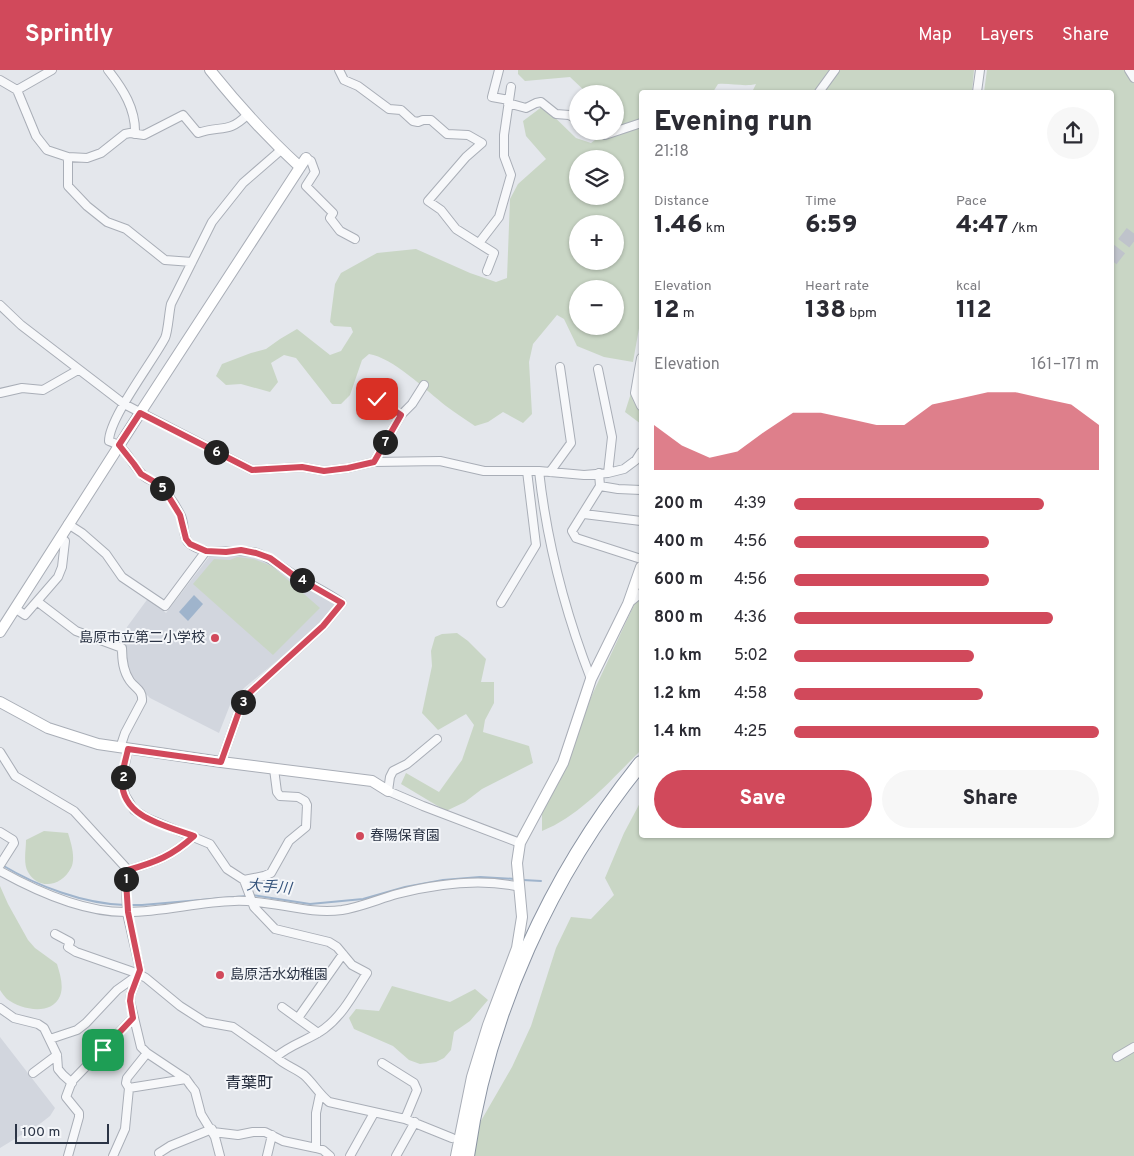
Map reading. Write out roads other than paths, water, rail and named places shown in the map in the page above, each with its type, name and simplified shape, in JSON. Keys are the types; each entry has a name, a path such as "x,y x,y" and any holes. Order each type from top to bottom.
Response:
{"highway":[{"path":"467,1156 479,1092 504,1009 521,966 568,871 600,817 639,766"}],"street":[{"path":"16,90 52,70"},
{"path":"108,70 131,106 135,120 135,134"},
{"path":"210,70 247,115 300,167"},
{"path":"340,70 344,80 358,86 389,109 401,110 413,121 431,120 448,134 468,135 482,143 466,156 428,201 441,210 456,229 494,253 487,271"},
{"path":"499,70 492,97 526,108 539,102 544,103 556,114 569,115"},
{"path":"820,90 835,70"},
{"path":"977,90 980,70"},
{"path":"1129,70 1134,78"},
{"path":"0,80 16,90 36,136 47,150 68,157 87,158 101,153 125,134 130,132 144,135 183,115 198,133 210,129 234,126 247,115"},
{"path":"479,244 498,217 511,175 504,156 504,135 511,87"},
{"path":"624,129 639,124"},
{"path":"221,762 246,696 323,626 342,603 293,575 270,558 241,550 226,552 206,551 188,542 180,515 164,489 141,474 119,445 109,441 109,434 124,404 166,336 167,318 171,304 212,222 243,183 281,150"},
{"path":"68,157 68,186 87,206 107,222 126,229 165,260 192,262"},
{"path":"0,632 306,158 311,161 315,172 306,186 333,213 330,218 340,231 355,239"},
{"path":"0,306 21,325 124,404 252,470 302,467 324,471 374,462 440,461 484,470 539,470 584,475 608,473 624,469 636,460 639,455"},
{"path":"550,472 571,443 560,367"},
{"path":"598,369 612,437 608,473"},
{"path":"0,394 22,388 43,390 78,370"},
{"path":"639,370 635,393 639,402"},
{"path":"366,383 379,401 401,415"},
{"path":"374,462 401,415 412,404 424,386"},
{"path":"539,470 544,514 553,558 574,635 591,679"},
{"path":"500,603 536,545 527,471"},
{"path":"599,474 600,486 584,514 572,530 576,538 639,558"},
{"path":"600,486 618,490 639,490"},
{"path":"584,514 639,520"},
{"path":"68,524 106,554 122,577 165,606 206,551"},
{"path":"16,609 25,615 38,602 60,573 65,541 60,537"},
{"path":"456,1156 472,1077 488,1025 517,948 522,918 517,863 520,843 563,762 591,679 628,604 639,573"},
{"path":"628,604 639,595"},
{"path":"38,602 76,631 122,648 122,658 126,674 130,682 141,691 143,696 125,733 122,779 125,795 134,810 147,818 210,844 223,865 244,880 257,912 274,929 329,942 337,947 352,965 367,973 353,996 334,1020 318,1033 291,1046 276,1057"},
{"path":"0,702 48,728 83,740 124,749 372,781 388,791 423,806 520,843"},
{"path":"388,791 393,771 407,764 437,739"},
{"path":"0,752 15,776 74,811 128,870"},
{"path":"244,880 270,873 289,841 304,830 307,824 307,805 305,801 298,797 280,796 277,792 274,769"},
{"path":"0,832 14,843 1,863"},
{"path":"128,870 167,857 194,836"},
{"path":"128,870 126,881 127,908 139,974 130,1001 139,1044 147,1053 186,1079 195,1091 201,1114 212,1131 220,1156"},
{"path":"0,871 31,888 66,902 104,910 234,901 250,898 307,910 343,910 398,894 444,885 520,882"},
{"path":"55,934 70,942 68,947 76,952 146,978 180,1006 205,1022 234,1027 306,1077 329,1102 405,1119 452,1138"},
{"path":"298,1018 343,954"},
{"path":"50,1039 77,1030 117,990 139,974"},
{"path":"282,1007 318,1033"},
{"path":"0,1008 14,1018 42,1026 57,1055 58,1069 72,1083"},
{"path":"68,1156 79,1117 79,1113 66,1097 72,1083 133,1018"},
{"path":"1117,1057 1134,1047"},
{"path":"113,1156 125,1129 129,1088 126,1083 127,1078 147,1053"},
{"path":"33,1073 57,1055"},
{"path":"382,1063 414,1083 417,1090 405,1119"},
{"path":"129,1088 186,1079"},
{"path":"316,1148 316,1113 320,1094"},
{"path":"350,1156 374,1113"},
{"path":"396,1156 415,1122"},
{"path":"159,1153 170,1146 212,1131 238,1135 265,1132 283,1141 324,1150 330,1156"},
{"path":"267,1156 272,1135"},
{"path":"304,1156 306,1147"}],"water":[{"path":"194,595 203,604 188,621 179,612"}],"waterway":[{"name":"大手川","path":"2,865 45,887 93,901 125,905"},
{"name":"大手川","path":"252,895 310,904 363,899 405,887 443,880 480,877 516,879"},
{"name":"大手川","path":"523,880 541,881"},
{"name":"大手川","path":"130,905 247,896"}],"tunnel":[{"path":"1114,256 1134,230"}],"place":[{"name":"島原市立第二小学校","path":"215,638"},
{"name":"春陽保育園","path":"360,836"},
{"name":"島原活水幼稚園","path":"220,975"}],"district":[{"name":"青葉町","path":"249,1084"}]}
